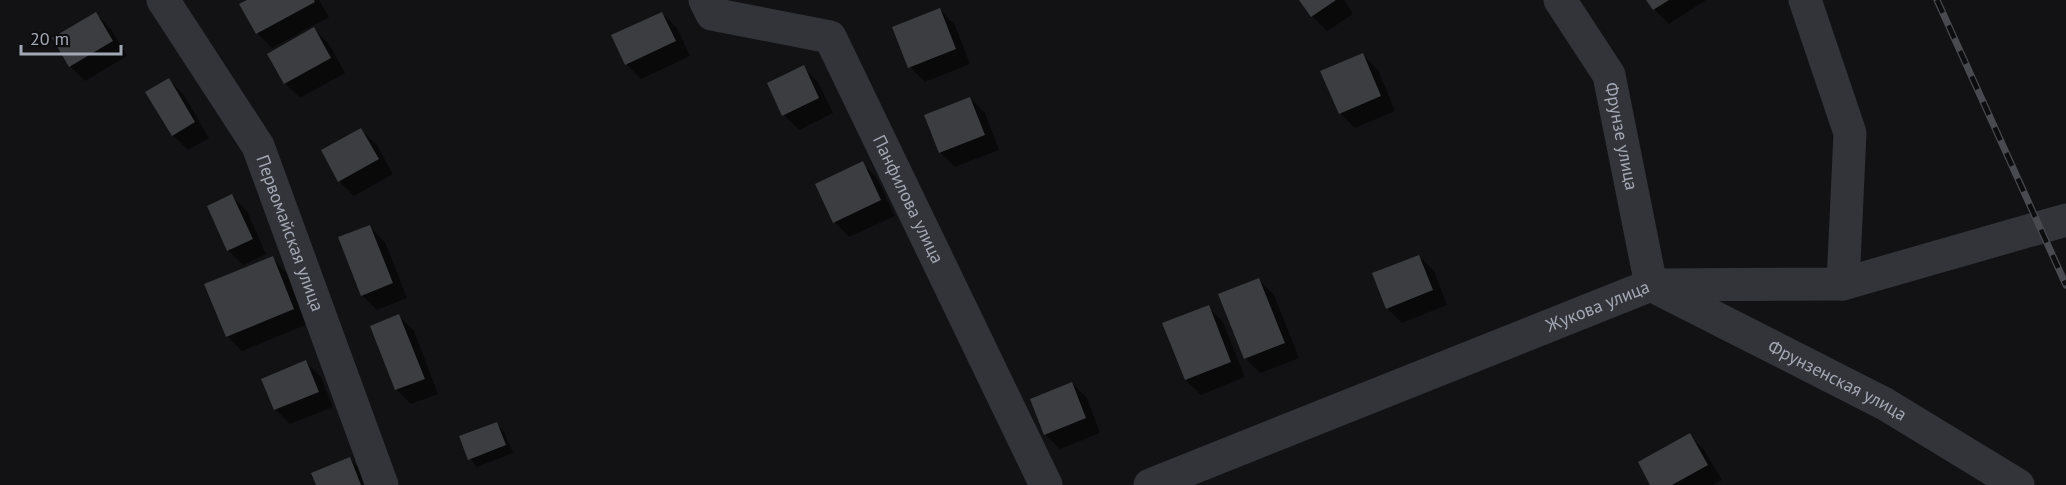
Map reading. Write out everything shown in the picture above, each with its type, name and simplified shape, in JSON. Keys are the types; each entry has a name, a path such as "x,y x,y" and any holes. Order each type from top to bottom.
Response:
{"street":[{"name":"Первомайская улица","path":"163,0 258,146 382,485"},
{"name":"Панфилова улица","path":"705,0 712,14 830,37 1046,485"},
{"name":"Фрунзе улица","path":"1560,0 1609,75 1651,285"},
{"path":"1804,0 1850,133 1843,284"},
{"name":"Жукова улица","path":"1150,485 1651,285 1843,284 2066,220"},
{"name":"Фрунзенская улица","path":"1651,285 1885,404 2018,485"}],"building":[{"path":"247,0 314,0 315,2 256,34 239,4"},
{"path":"1299,0 1336,0 1311,17"},
{"path":"1646,0 1669,0 1653,10"},
{"path":"940,8 956,49 908,68 892,27"},
{"path":"96,12 113,41 69,67 52,38"},
{"path":"662,12 676,41 625,65 611,35"},
{"path":"314,27 331,58 284,84 267,54"},
{"path":"1363,53 1381,96 1339,114 1320,71"},
{"path":"804,65 819,98 782,116 767,83"},
{"path":"169,78 195,122 172,136 145,92"},
{"path":"970,97 985,135 939,153 924,115"},
{"path":"361,128 379,159 338,182 321,150"},
{"path":"863,161 881,200 833,223 815,184"},
{"path":"232,194 253,239 227,251 207,206"},
{"path":"370,225 393,283 361,296 338,237"},
{"path":"1419,255 1433,290 1386,309 1372,273"},
{"path":"273,256 294,309 226,337 204,284"},
{"path":"1259,278 1285,343 1244,359 1218,294"},
{"path":"1209,305 1231,362 1185,380 1162,323"},
{"path":"399,314 425,379 395,390 370,326"},
{"path":"306,360 319,392 274,410 261,379"},
{"path":"1072,382 1086,418 1044,435 1030,399"},
{"path":"497,422 506,445 468,460 459,436"},
{"path":"1690,433 1708,465 1672,485 1650,485 1638,462"},
{"path":"350,457 361,485 316,485 311,473"}],"railway":[{"path":"1937,0 2066,285"}]}
